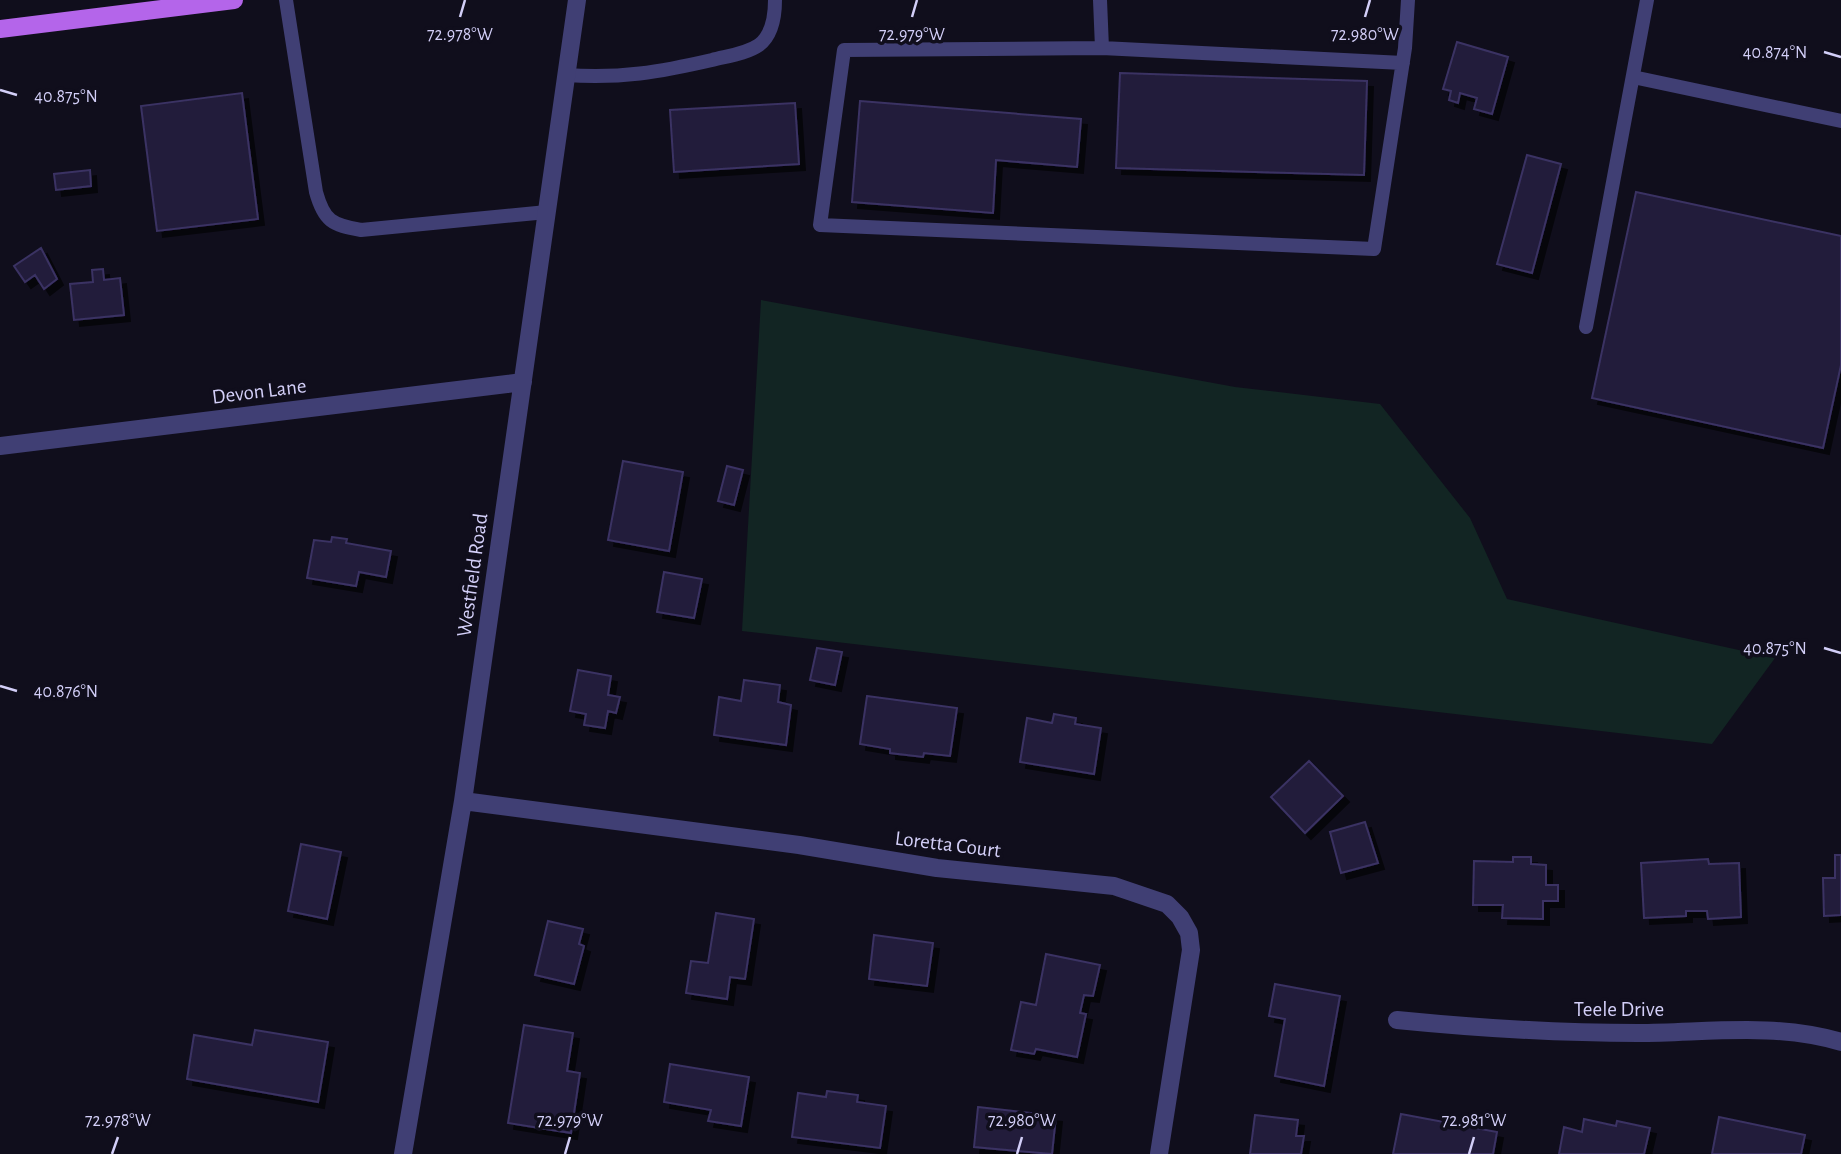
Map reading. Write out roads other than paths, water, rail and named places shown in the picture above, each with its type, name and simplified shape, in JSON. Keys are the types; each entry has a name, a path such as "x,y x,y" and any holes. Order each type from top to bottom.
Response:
{"main road":[{"path":"0,29 234,0"}],"street":[{"name":"Westfield Road","path":"403,1154 463,802 577,0"},
{"name":"Devon Lane","path":"0,446 523,382"},
{"name":"Loretta Court","path":"463,802 799,845 937,868 1114,886 1167,904 1180,917 1189,933 1192,950 1159,1154"},
{"name":"Teele Drive","path":"1397,1020 1481,1029 1583,1033 1794,1031 1841,1042"}],"lane":[{"path":"286,0 316,192 322,212 337,226 361,230 547,212"},
{"path":"566,75 639,76 745,52 760,44 772,28 775,0"},
{"path":"1100,0 1102,48"},
{"path":"1402,63 1102,48 844,50 820,225 1374,249 1402,63 1408,0"},
{"path":"1586,327 1647,0"},
{"path":"1633,77 1841,121"}]}
